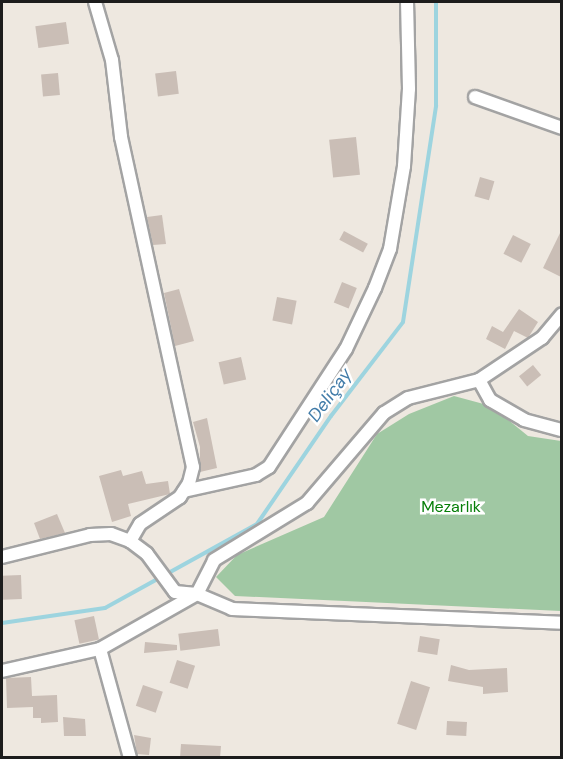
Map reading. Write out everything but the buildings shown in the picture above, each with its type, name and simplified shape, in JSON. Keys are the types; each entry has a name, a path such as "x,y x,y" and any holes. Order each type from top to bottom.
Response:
{"street":[{"path":"95,2 112,60 122,137 188,439 193,467 184,491"},
{"path":"130,541 140,524 184,491 256,475 270,467 346,349 375,288 390,249 404,166 409,89 406,2"},
{"path":"475,97 561,128"},
{"path":"2,671 100,649 197,594 214,560 307,503 384,413 408,398 479,380 542,338 561,314"},
{"path":"479,380 490,400 524,420 561,430"},
{"path":"2,557 90,535 111,534 130,541 147,554 175,592 197,594 232,609 561,623"},
{"path":"100,649 130,758"}],"green space":[{"name":"Mezarlık","path":"454,396 491,406 528,436 561,441 561,611 235,596 216,577 237,555 324,517 377,434 409,414"}],"waterway":[{"name":"Deliçay","path":"2,623 105,608 257,524 331,416 403,322 436,106 436,2"}]}
